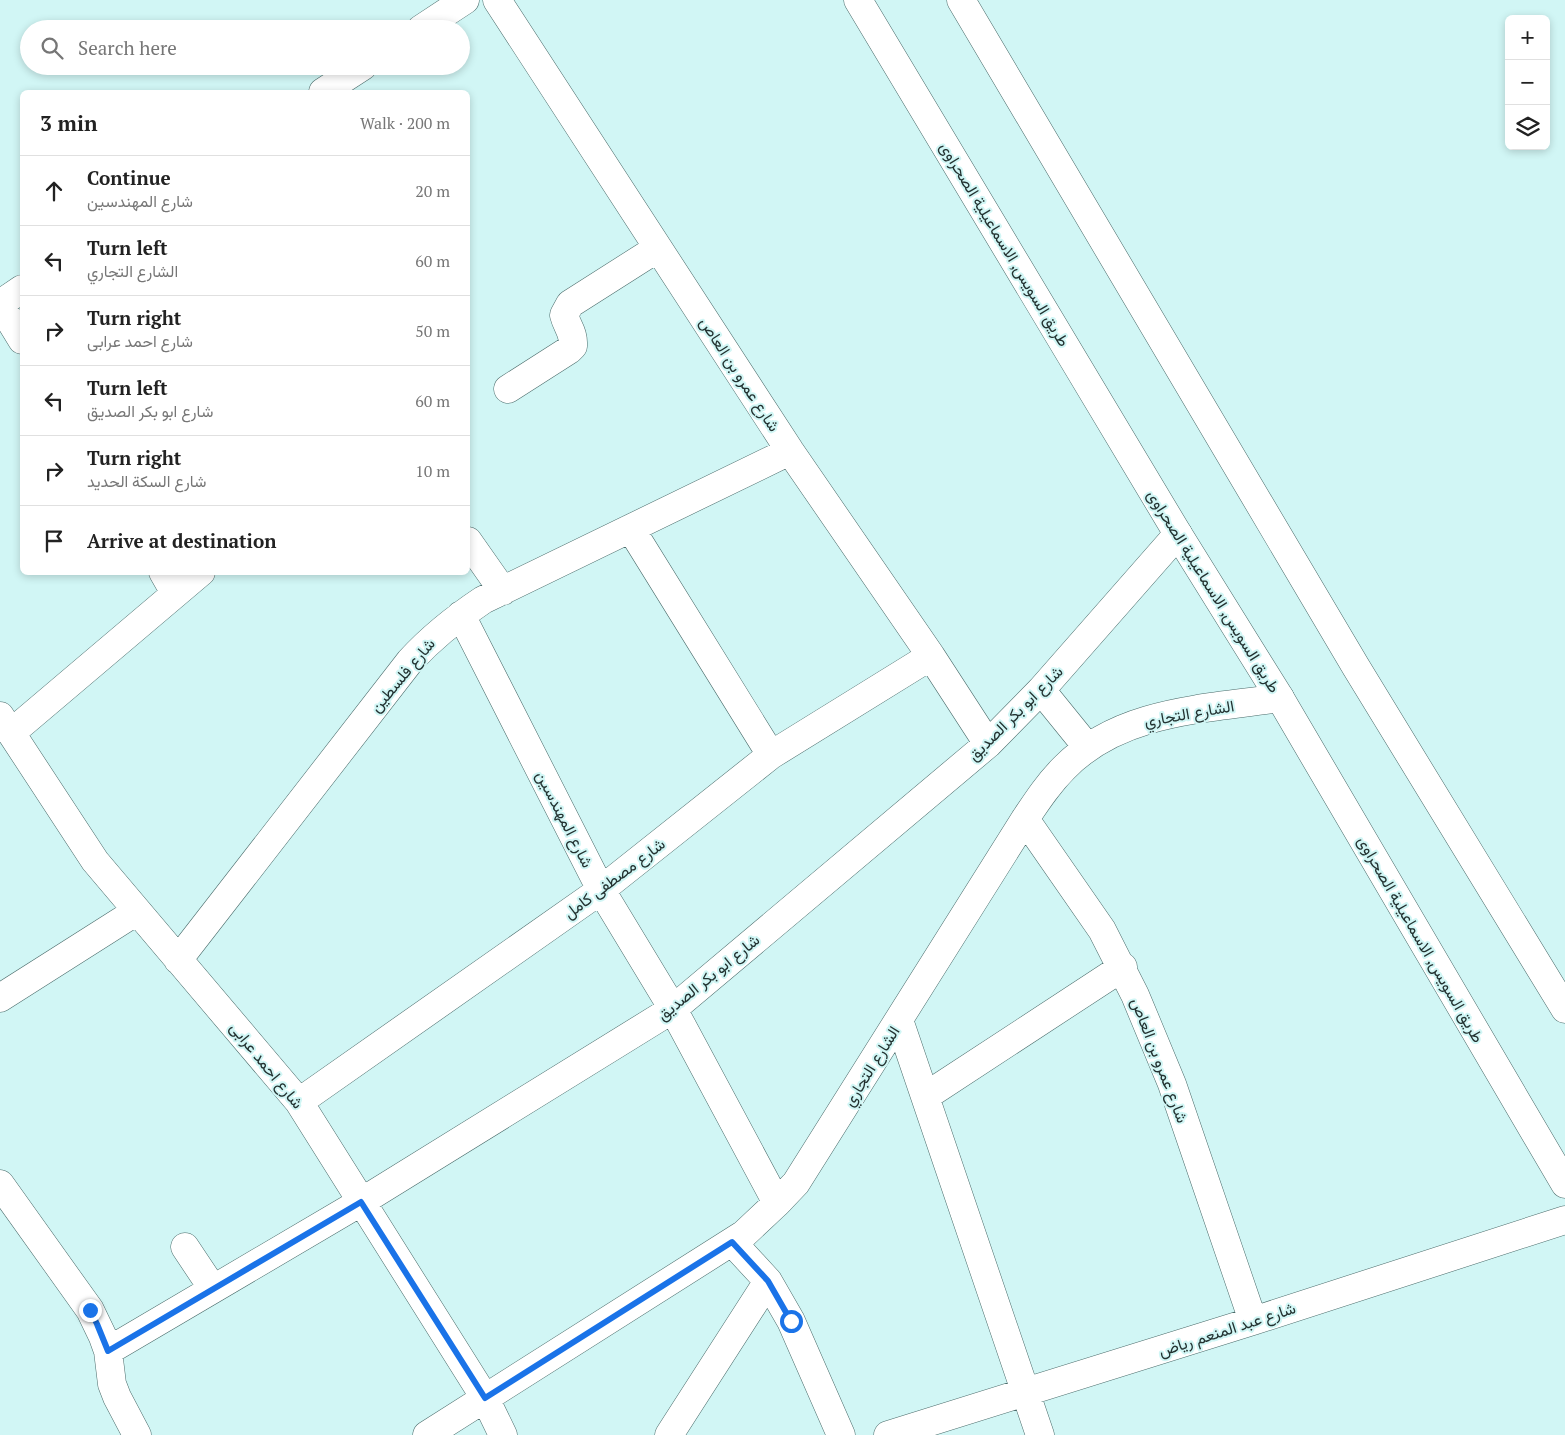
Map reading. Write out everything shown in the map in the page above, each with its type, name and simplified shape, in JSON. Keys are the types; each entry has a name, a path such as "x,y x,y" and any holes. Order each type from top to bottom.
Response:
{"main road":[{"path":"435,20 465,0"},
{"name":"شارع عمرو بن العاص","path":"497,0 790,451 931,656 988,744"},
{"name":"طريق السويس, الاسماعيلية الصحراوى","path":"858,0 1178,534 1280,698 1565,1184"},
{"path":"961,0 1351,659 1565,1009"},
{"path":"326,90 349,75"},
{"path":"508,389 573,346 572,332 564,315 570,304 658,248"},
{"path":"20,290 0,304 20,337"},
{"name":"شارع فلسطين","path":"178,960 410,661 430,640 483,600 790,451"},
{"path":"631,529 772,755"},
{"name":"شارع ابو بكر الصديق","path":"108,1351 361,1202 673,1009 988,744 1041,690 1178,534"},
{"path":"470,544 503,591"},
{"path":"6,725 169,583 192,575"},
{"name":"شارع المهندسين","path":"461,615 601,890 673,1009 777,1203"},
{"name":"شارع مصطفى كامل","path":"299,1102 601,890 772,755 931,656"},
{"path":"1041,690 1088,748"},
{"name":"الشارع التجاري","path":"427,1435 732,1242 744,1234 777,1203 796,1183 1044,790 1065,767 1088,748 1113,733 1150,719 1169,714 1280,698"},
{"name":"شارع احمد عرابى","path":"6,725 95,861 299,1102 485,1398 503,1435"},
{"name":"شارع عمرو بن العاص","path":"1025,819 1102,930 1122,967 1147,1022 1172,1084 1253,1321"},
{"path":"0,998 137,911"},
{"path":"926,1096 1122,967"},
{"path":"899,1020 1040,1435"},
{"path":"0,1184 90,1310 108,1351 112,1384 116,1397 137,1435"},
{"name":"شارع عبد المنعم رياض","path":"888,1435 1253,1321 1565,1220"},
{"path":"732,1242 768,1281 791,1321 841,1435"},
{"path":"185,1247 213,1289"},
{"path":"669,1435 768,1281"}],"route":[{"path":"90,1310 108,1351 361,1202 485,1398 732,1242 768,1281 791,1321"}]}
